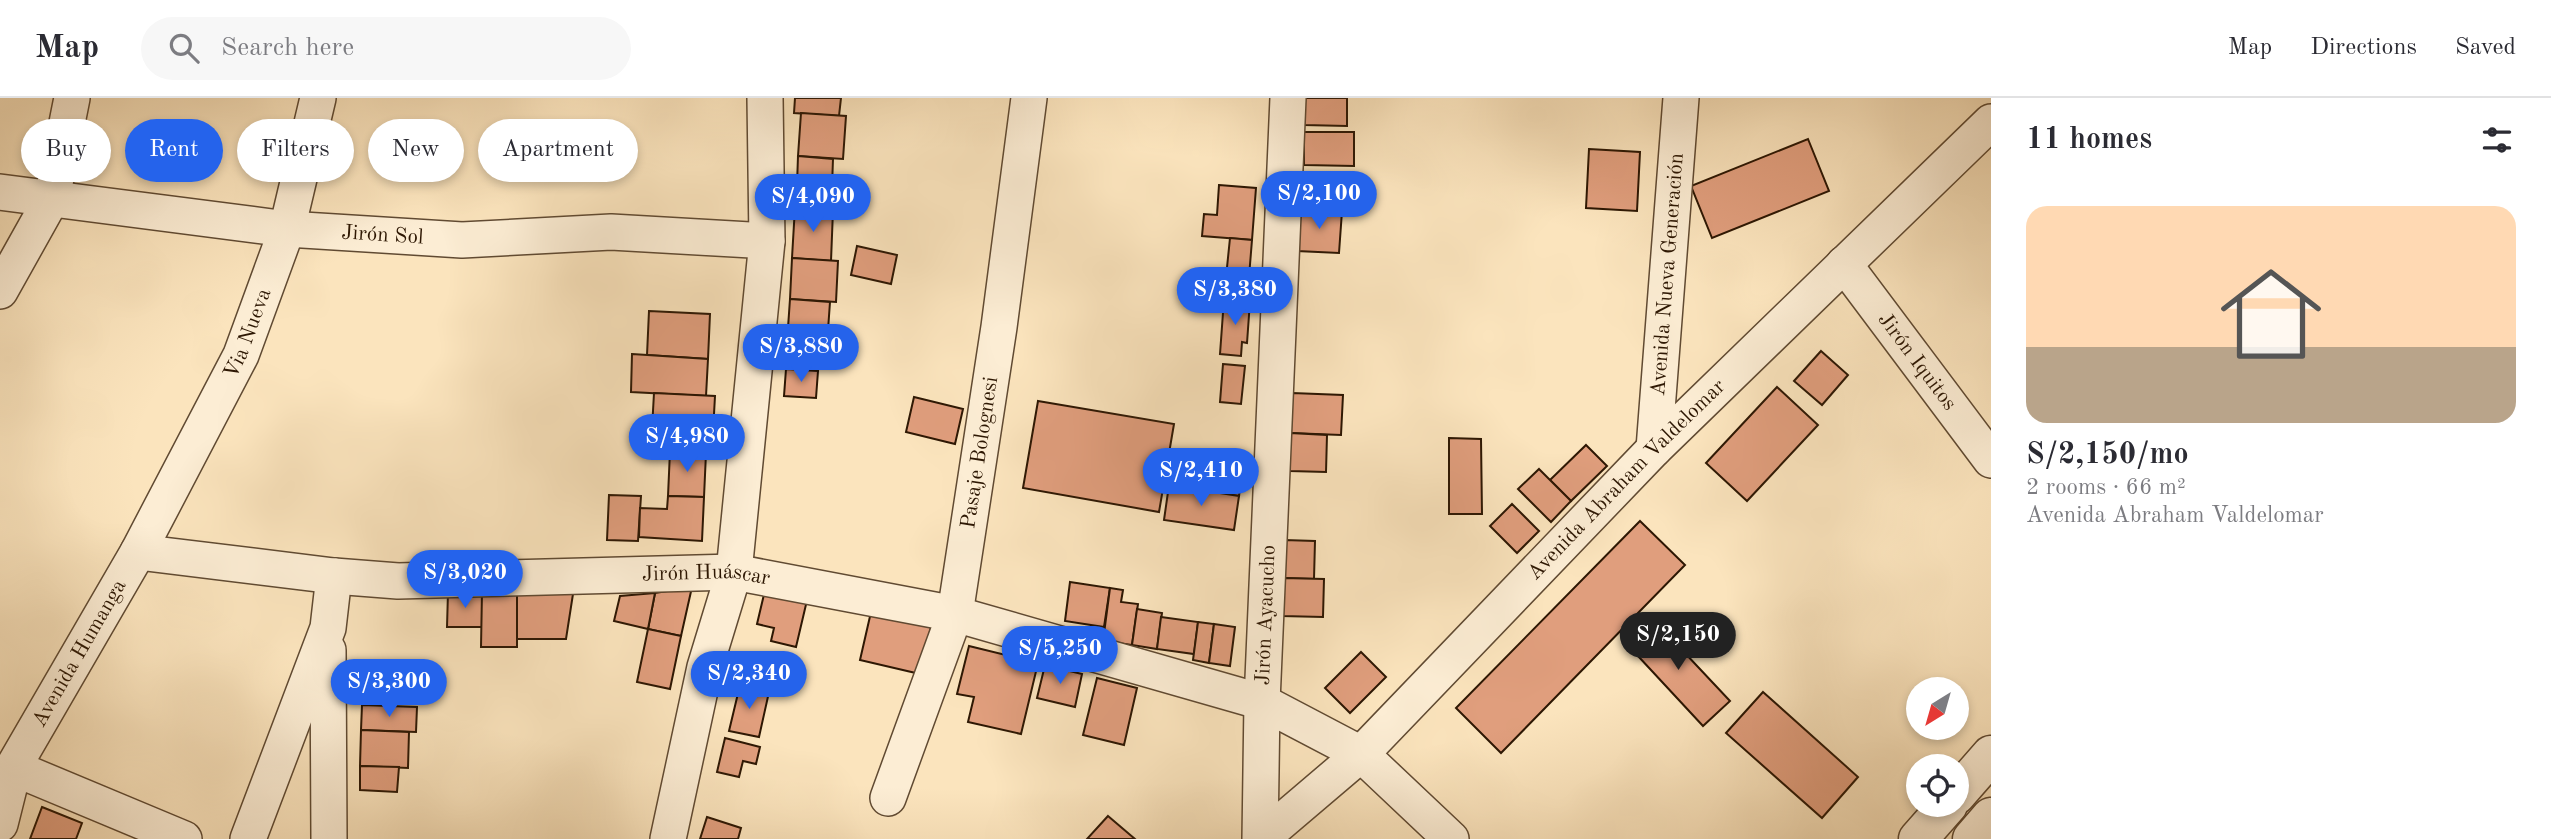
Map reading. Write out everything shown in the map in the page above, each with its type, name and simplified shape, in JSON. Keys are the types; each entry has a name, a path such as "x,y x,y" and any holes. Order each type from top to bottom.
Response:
{"street":[{"path":"0,291 52,198 72,98"},
{"name":"Via Nueva","path":"138,552 241,355 287,229 318,98"},
{"path":"668,839 705,667 734,572 767,241 765,98"},
{"name":"Pasaje Bolognesi","path":"888,798 955,614 999,327 1029,98"},
{"name":"Jirón Ayacucho","path":"1261,839 1262,702 1288,98"},
{"name":"Avenida Nueva Generación","path":"1654,449 1681,98"},
{"name":"Avenida Abraham Valdelomar","path":"1261,839 1361,754 1654,449 1991,122"},
{"name":"Jirón Sol","path":"0,192 287,229 463,240 611,232 767,241"},
{"name":"Jirón Iquitos","path":"1844,264 1991,460"},
{"name":"Jirón Huáscar","path":"138,552 334,576 398,581 734,572 955,614 1262,702 1361,754 1451,839"},
{"name":"Avenida Humanga","path":"0,824 7,779 138,552"},
{"path":"329,839 328,628 334,576"},
{"path":"248,839 328,628"},
{"path":"1969,780 1991,755"},
{"path":"7,779 184,839"},
{"path":"1918,839 1937,817"},
{"path":"1972,839 1991,817"}],"building":[{"path":"795,98 841,98 839,116 794,113"},
{"path":"1304,98 1347,98 1347,126 1304,125"},
{"path":"801,113 846,116 843,159 798,156"},
{"path":"1304,132 1354,132 1354,166 1304,165"},
{"path":"1808,139 1829,191 1712,238 1691,186"},
{"path":"1589,149 1640,152 1637,211 1586,208"},
{"path":"798,156 833,159 832,187 797,185"},
{"path":"797,185 826,187 825,209 795,207"},
{"path":"1219,185 1256,188 1252,240 1202,236 1204,214 1217,215"},
{"path":"795,207 833,210 831,261 792,258"},
{"path":"1299,209 1342,211 1339,253 1297,251"},
{"path":"1230,238 1252,240 1248,289 1225,287"},
{"path":"857,246 897,255 891,284 851,275"},
{"path":"792,258 838,261 836,302 790,299"},
{"path":"790,299 830,302 827,344 787,342"},
{"path":"1224,299 1250,301 1247,343 1242,342 1241,356 1220,354"},
{"path":"649,311 710,314 708,359 647,355"},
{"path":"787,342 819,344 818,371 786,369"},
{"path":"1821,351 1848,375 1822,405 1794,381"},
{"path":"632,354 708,359 706,396 631,392"},
{"path":"1223,364 1245,366 1241,404 1220,402"},
{"path":"786,369 818,371 816,398 784,396"},
{"path":"1777,387 1818,425 1747,501 1706,463"},
{"path":"654,393 715,396 713,432 652,429"},
{"path":"1292,393 1343,395 1341,435 1290,433"},
{"path":"914,397 963,409 955,444 906,432"},
{"path":"1038,401 1174,424 1159,512 1023,488"},
{"path":"671,430 708,432 706,453 670,451"},
{"path":"1290,433 1327,435 1326,472 1290,471"},
{"path":"1449,438 1481,439 1482,514 1449,514"},
{"path":"1586,445 1607,466 1571,501 1550,480"},
{"path":"670,451 706,453 704,497 668,496"},
{"path":"1193,459 1243,466 1239,496 1188,488"},
{"path":"1539,469 1571,501 1551,522 1518,489"},
{"path":"1169,485 1239,496 1234,530 1164,520"},
{"path":"609,495 641,496 638,541 607,540"},
{"path":"668,496 704,497 702,541 639,537 640,508 667,509"},
{"path":"1512,504 1539,531 1517,553 1490,526"},
{"path":"1640,521 1685,565 1501,753 1456,708"},
{"path":"1284,540 1315,541 1314,579 1283,578"},
{"path":"1283,578 1324,579 1323,617 1282,616"},
{"path":"1070,582 1110,588 1104,627 1065,621"},
{"path":"766,586 808,596 796,647 771,641 774,628 757,624"},
{"path":"692,587 681,636 648,629 655,593"},
{"path":"1110,588 1123,590 1121,602 1138,604 1132,645 1103,641"},
{"path":"448,592 482,592 482,627 447,627"},
{"path":"482,592 517,593 517,647 481,647"},
{"path":"517,593 573,594 566,639 517,639"},
{"path":"655,593 648,629 614,621 620,596"},
{"path":"1137,609 1162,613 1157,649 1132,645"},
{"path":"871,612 931,627 920,674 860,660"},
{"path":"1161,617 1198,622 1194,654 1157,649"},
{"path":"1652,618 1730,701 1703,726 1625,642"},
{"path":"1198,622 1214,624 1209,663 1193,660"},
{"path":"1214,624 1235,627 1230,666 1209,663"},
{"path":"648,629 681,636 670,689 637,682"},
{"path":"969,646 1038,663 1021,734 968,722 974,697 957,694"},
{"path":"1361,652 1386,677 1350,713 1325,688"},
{"path":"748,653 777,660 769,692 740,685"},
{"path":"1045,665 1082,674 1075,707 1037,698"},
{"path":"1097,678 1137,688 1124,745 1083,735"},
{"path":"740,685 769,692 759,737 729,731"},
{"path":"1763,692 1858,777 1822,818 1726,733"},
{"path":"362,705 417,707 416,732 361,730"},
{"path":"361,730 409,732 408,768 360,766"},
{"path":"725,738 760,747 756,764 743,761 739,777 717,772"},
{"path":"360,766 399,767 397,792 360,790"},
{"path":"42,807 82,823 76,839 30,839"},
{"path":"1108,816 1135,839 1087,839"},
{"path":"707,817 741,828 738,839 700,839"}]}
